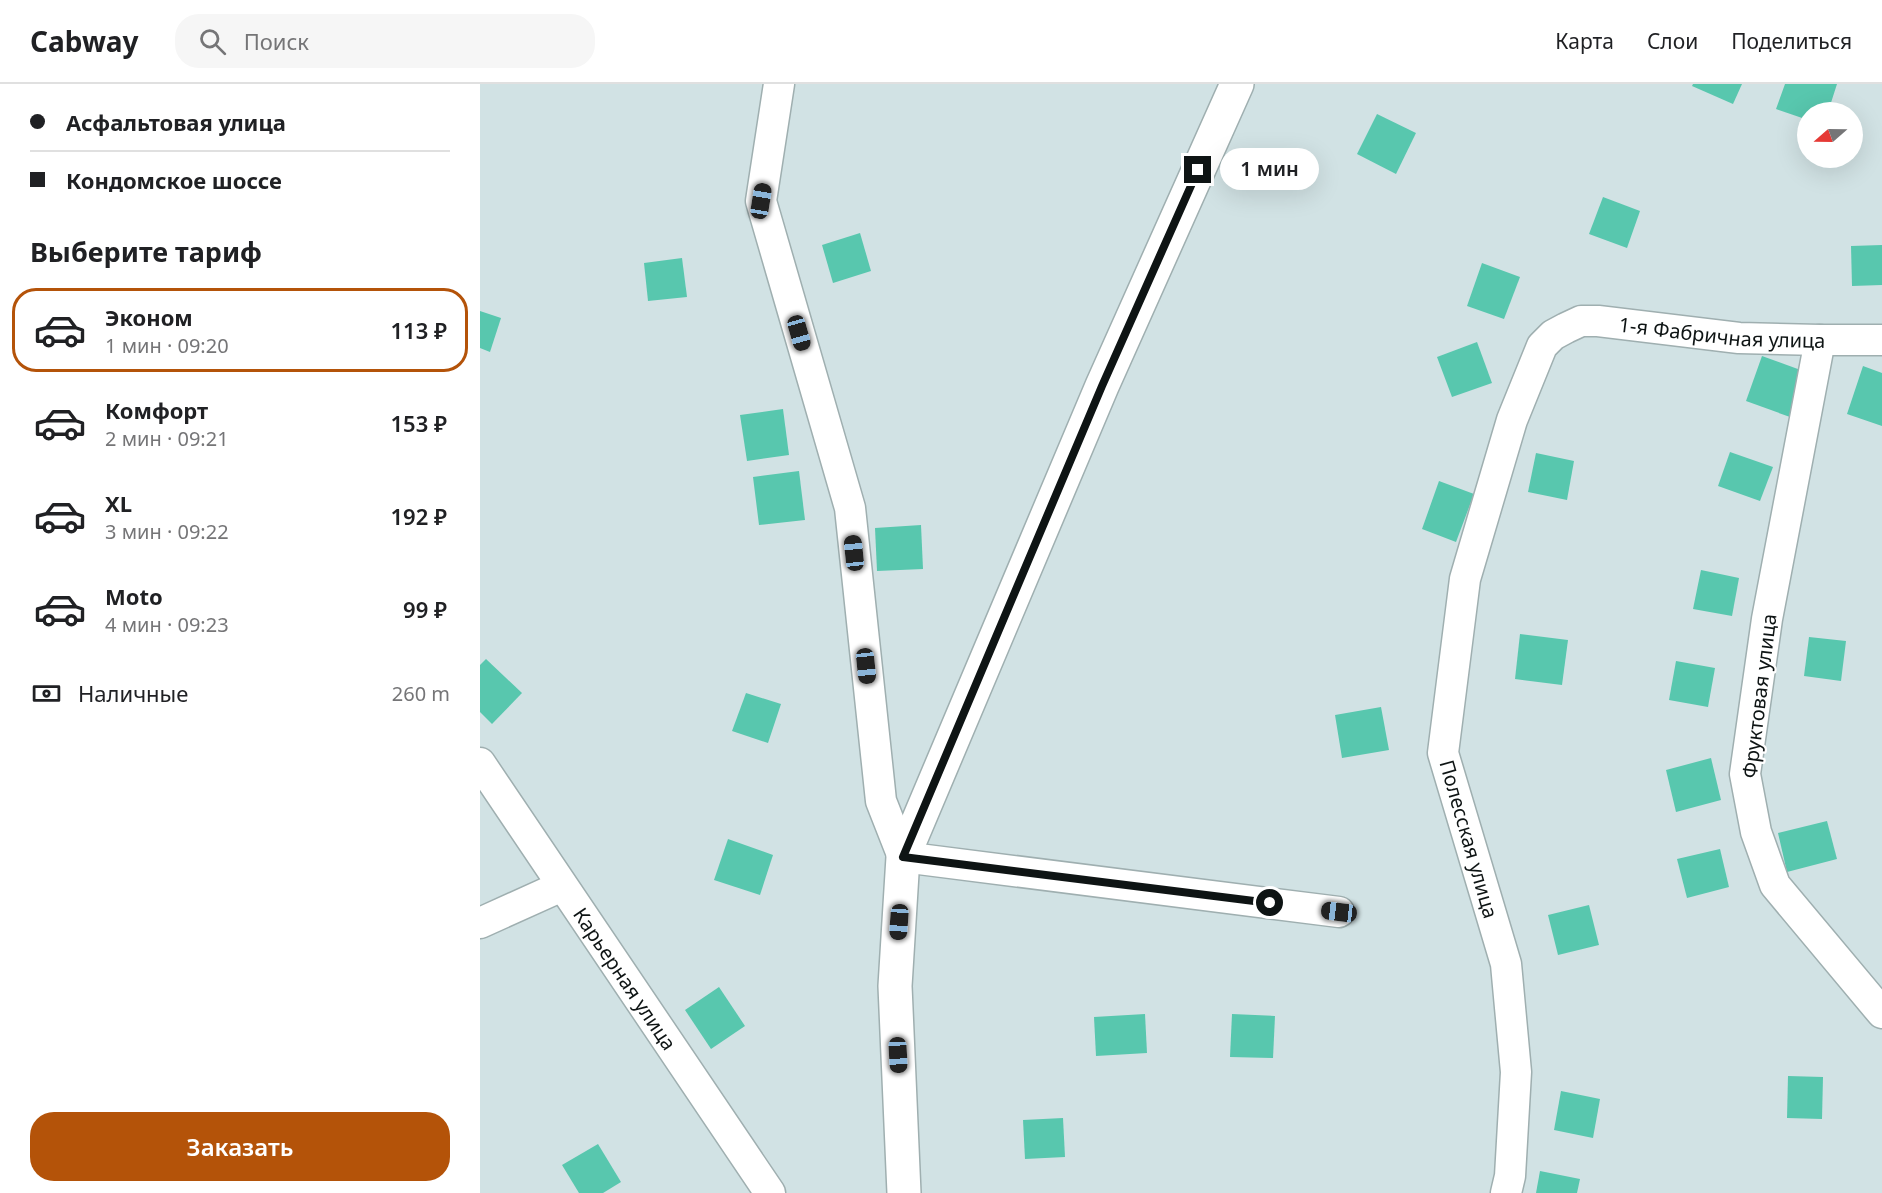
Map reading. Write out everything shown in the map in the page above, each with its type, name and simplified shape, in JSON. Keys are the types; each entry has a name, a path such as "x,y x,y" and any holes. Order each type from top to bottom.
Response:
{"street":[{"path":"779,84 761,201 850,508 881,801 903,857"},
{"path":"904,1193 895,986 903,857 1102,386 1237,84"},
{"name":"1-я Фабричная улица","path":"1566,328 1581,321 1598,321 1739,338 1882,340"},
{"name":"Полесская улица","path":"1506,1193 1510,1176 1516,1072 1506,964 1443,753 1465,579 1512,420 1542,346 1552,335 1566,328"},
{"name":"Фруктовая улица","path":"1820,340 1767,619 1744,774 1756,832 1775,885 1882,1013"},
{"name":"Карьерная улица","path":"480,763 770,1193"},
{"path":"903,857 1339,912"},
{"path":"480,923 562,885"}],"building":[{"path":"1693,84 1742,84 1733,104 1692,86"},
{"path":"1785,84 1837,84 1831,102 1797,102 1797,116 1776,109"},
{"path":"1377,114 1416,133 1396,174 1357,154"},
{"path":"1603,197 1640,211 1627,248 1589,234"},
{"path":"860,233 871,271 833,283 822,245"},
{"path":"1882,245 1882,285 1852,286 1851,246"},
{"path":"682,258 687,297 648,301 644,263"},
{"path":"1482,263 1520,277 1504,319 1467,306"},
{"path":"480,311 501,318 490,352 480,348"},
{"path":"1477,342 1492,383 1452,397 1437,357"},
{"path":"1762,356 1806,372 1790,417 1746,401"},
{"path":"1863,366 1882,373 1882,426 1847,414"},
{"path":"783,409 789,455 747,461 740,415"},
{"path":"1730,452 1773,467 1760,501 1718,486"},
{"path":"1536,453 1574,461 1567,500 1528,492"},
{"path":"799,471 805,520 759,525 753,477"},
{"path":"1439,481 1474,494 1456,542 1422,529"},
{"path":"921,525 923,569 877,571 875,528"},
{"path":"1701,570 1739,578 1732,616 1693,609"},
{"path":"1520,634 1568,640 1562,685 1515,679"},
{"path":"1809,637 1846,641 1841,681 1804,676"},
{"path":"486,659 522,693 492,724 480,712 480,665"},
{"path":"1676,661 1715,668 1708,707 1669,700"},
{"path":"746,693 781,704 768,743 732,731"},
{"path":"1381,707 1389,750 1342,758 1335,715"},
{"path":"1711,758 1721,800 1676,812 1666,770"},
{"path":"1827,821 1837,859 1787,872 1778,833"},
{"path":"728,839 773,855 760,895 714,880"},
{"path":"1720,849 1729,887 1687,898 1677,859"},
{"path":"1589,905 1599,945 1558,955 1548,915"},
{"path":"719,987 745,1026 711,1049 685,1010"},
{"path":"1145,1014 1147,1053 1096,1056 1094,1017"},
{"path":"1232,1014 1275,1016 1273,1058 1230,1057"},
{"path":"1788,1076 1823,1077 1822,1119 1787,1118"},
{"path":"1561,1091 1600,1099 1593,1138 1554,1130"},
{"path":"1063,1118 1065,1157 1025,1159 1023,1120"},
{"path":"598,1144 621,1182 603,1193 579,1193 562,1165"},
{"path":"1540,1171 1580,1179 1577,1193 1536,1193"}],"route":[{"path":"1198,170 1102,386 903,857 1270,903"}]}
